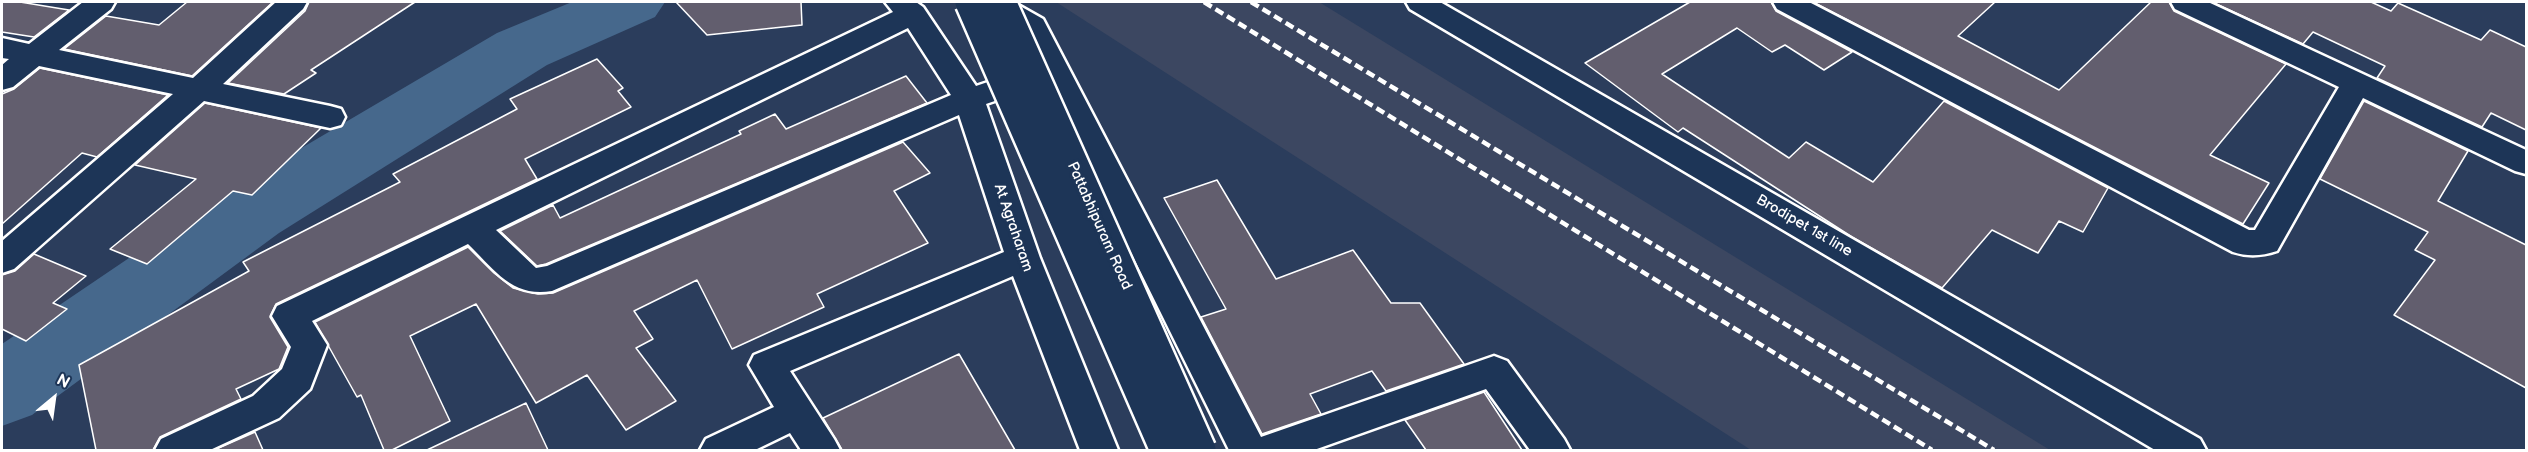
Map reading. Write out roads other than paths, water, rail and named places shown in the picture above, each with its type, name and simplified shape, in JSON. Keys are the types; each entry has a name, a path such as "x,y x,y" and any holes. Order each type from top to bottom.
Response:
{"street":[{"path":"2,80 101,2"},
{"path":"2,260 199,89 293,2"},
{"name":"Pattabhipuram Road","path":"972,2 1167,450"},
{"path":"993,2 1033,26 1248,450"},
{"name":"Pattabhipuram Road","path":"999,2 1199,450"},
{"name":"Brodipet 1st line","path":"1420,2 2187,450"},
{"path":"1787,2 2245,243 2265,242 2356,84"},
{"path":"2185,2 2526,163"},
{"path":"174,450 266,407 297,378 309,345 289,316 473,228 906,8"},
{"name":"At Agraharam","path":"906,8 969,99 1023,258 1099,450"},
{"path":"2,48 330,117"},
{"path":"473,228 524,277 535,281 552,278 969,99 1055,70"},
{"path":"821,450 767,365 1023,258"},
{"path":"1270,450 1494,371 1551,450"},
{"path":"719,450 797,413"}],"waterway":[{"path":"2,390 252,213 522,49 631,2"}],"railway":[{"path":"1204,2 1932,450"},
{"path":"1251,2 1994,450"}]}
